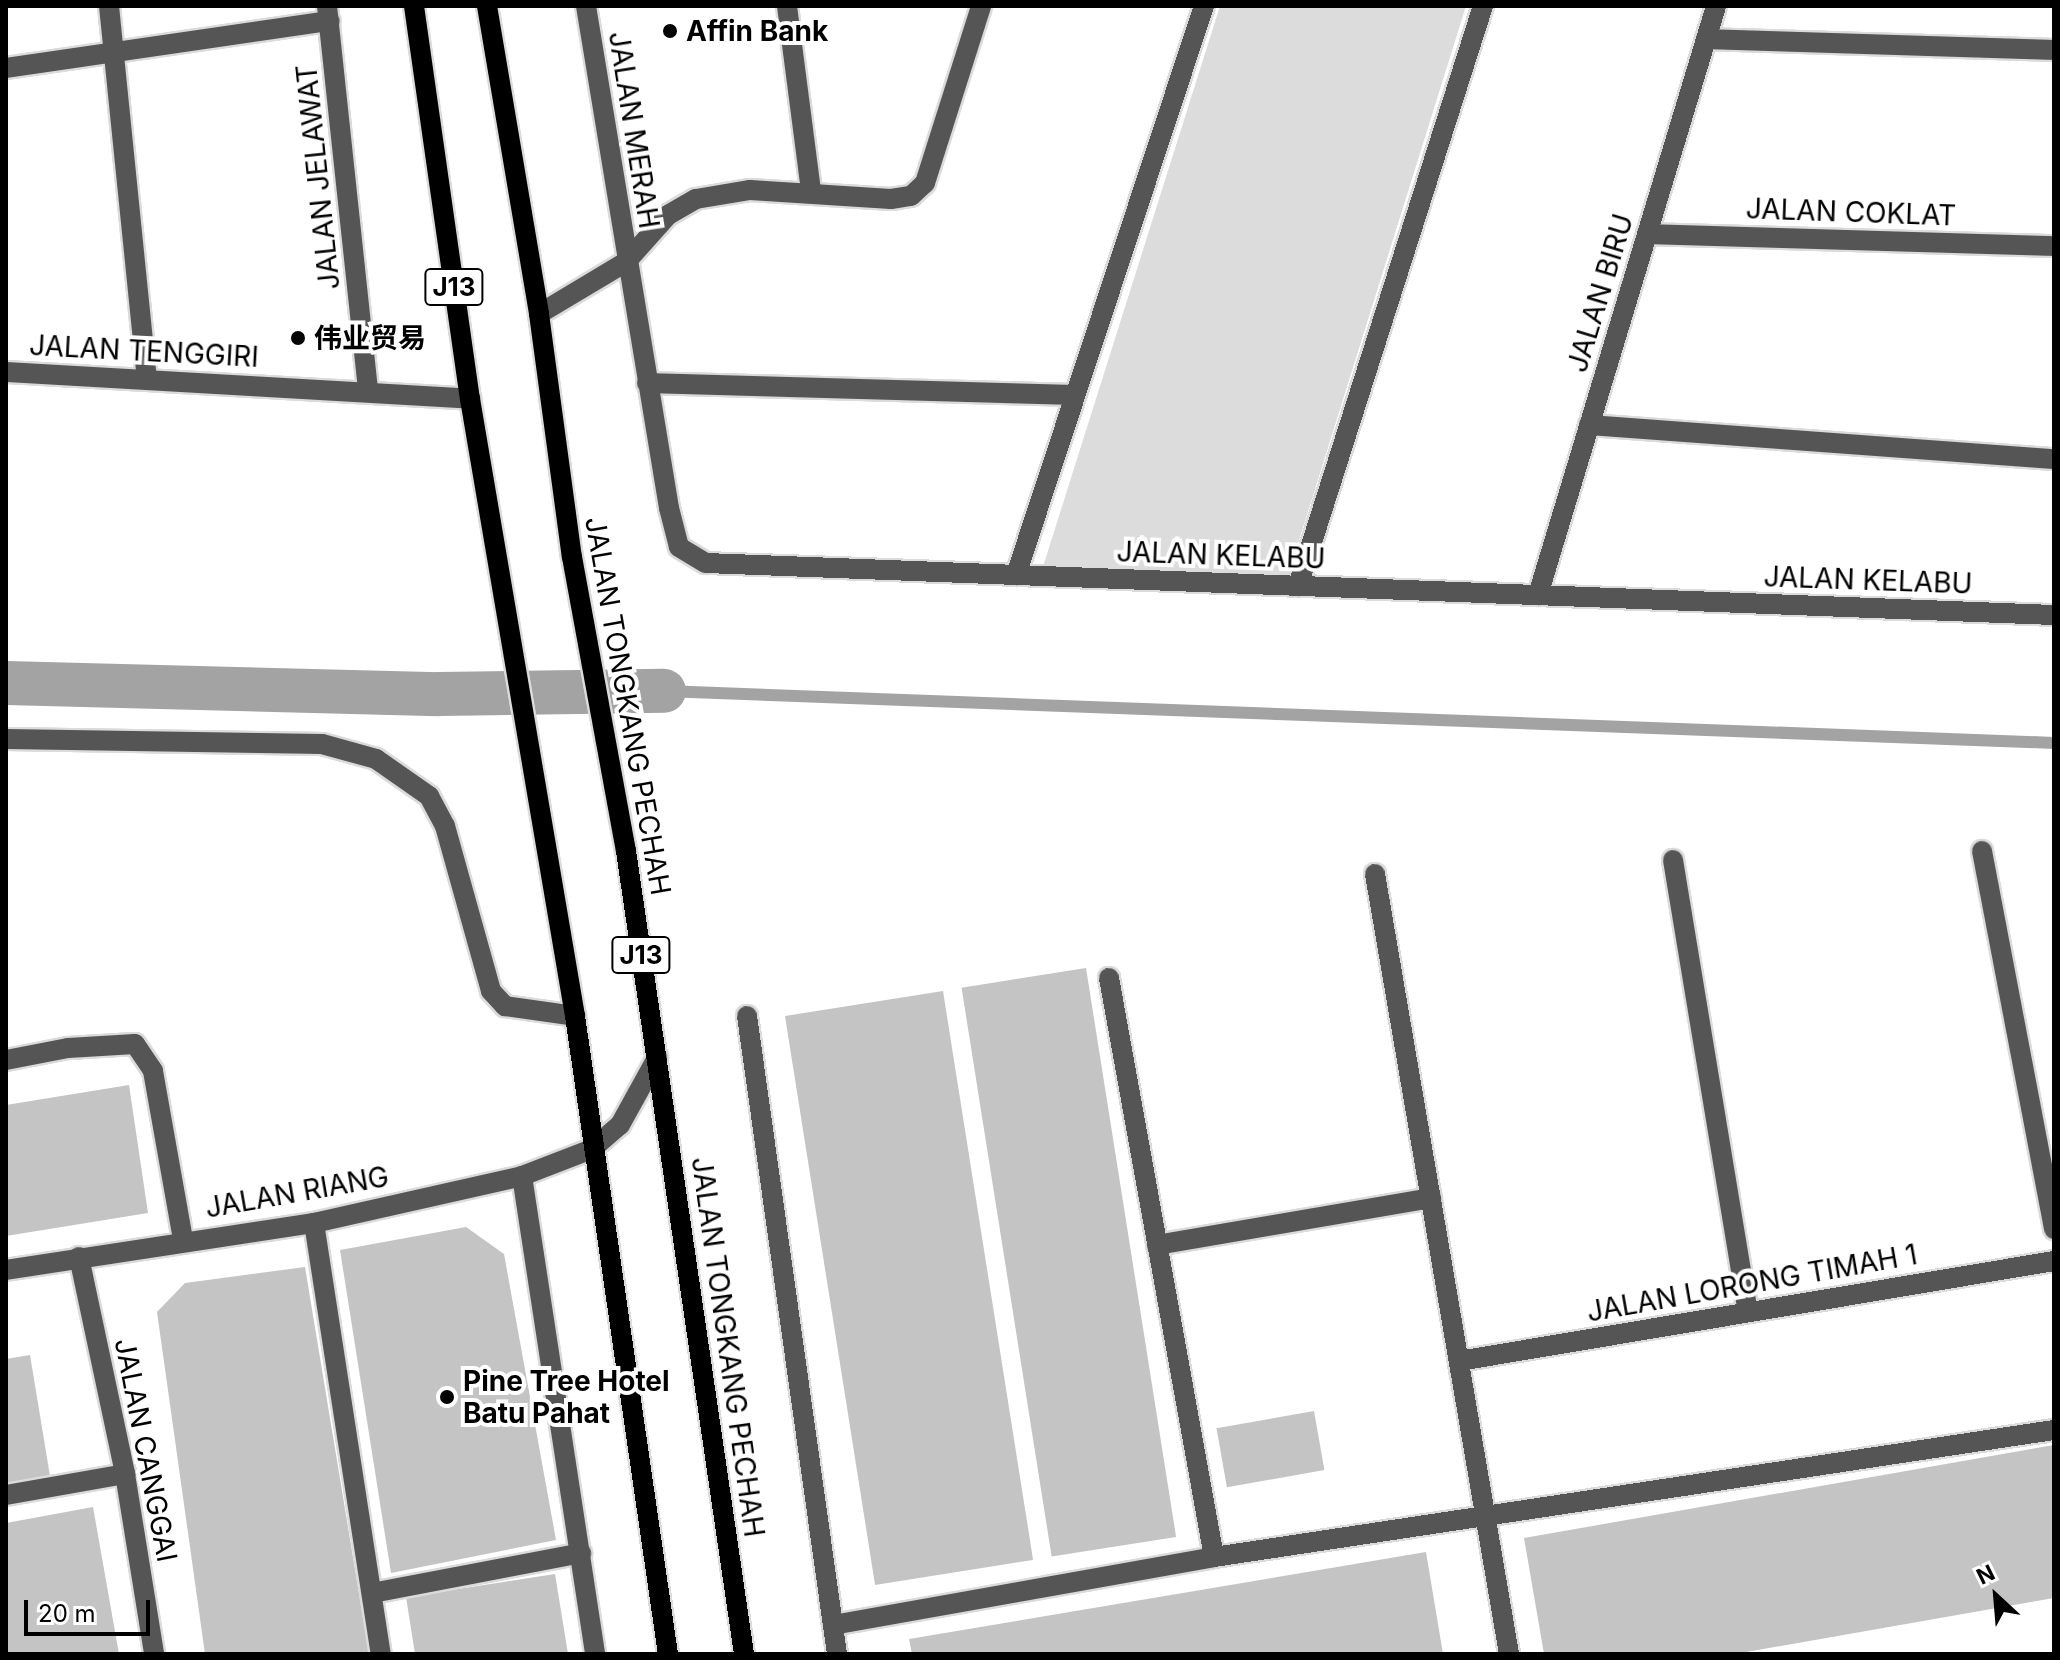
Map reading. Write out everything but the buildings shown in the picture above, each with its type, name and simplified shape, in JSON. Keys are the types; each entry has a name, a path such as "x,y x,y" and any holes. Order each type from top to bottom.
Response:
{"main road":[{"name":"J13","path":"414,6 470,399 575,1016 668,1654"},
{"name":"JALAN TONGKANG PECHAH","path":"487,6 539,314 572,557 626,851 744,1654"}],"street":[{"path":"109,6 147,379"},
{"name":"JALAN MERAH","path":"586,6 626,262"},
{"path":"787,6 811,191"},
{"path":"539,314 626,262 668,215 696,199 750,190 811,191 891,199 911,196 925,183 981,6"},
{"path":"1016,575 1204,6"},
{"path":"1298,586 1483,6"},
{"name":"JALAN BIRU","path":"1538,595 1716,6"},
{"path":"6,68 114,52 328,13"},
{"name":"JALAN JELAWAT","path":"328,13 368,391"},
{"path":"1706,39 2054,50"},
{"name":"JALAN COKLAT","path":"1647,234 2054,246"},
{"name":"JALAN KELABU","path":"626,262 679,547 706,563 2054,615"},
{"name":"JALAN TENGGIRI","path":"6,372 470,399"},
{"path":"647,383 1073,395"},
{"path":"1589,425 2054,459"},
{"path":"6,739 322,744 376,759 429,796 445,826 491,991 505,1006 575,1016"},
{"path":"1982,851 2054,1229"},
{"path":"1673,860 1748,1312"},
{"path":"1375,874 1509,1654"},
{"path":"1109,978 1214,1557"},
{"path":"747,1016 837,1654"},
{"path":"6,1060 68,1048 135,1044 153,1071 183,1239"},
{"path":"592,1149 620,1125 657,1058"},
{"name":"JALAN RIANG","path":"6,1270 183,1239 314,1223 522,1176 592,1149"},
{"path":"522,1176 595,1654"},
{"path":"1157,1245 1431,1198"},
{"path":"314,1223 381,1654"},
{"name":"JALAN CANGGAI","path":"79,1257 125,1474 154,1654"},
{"name":"JALAN LORONG TIMAH 1","path":"1459,1361 2054,1261"},
{"path":"833,1625 1214,1557 2054,1430"},
{"path":"6,1495 125,1474"},
{"path":"372,1593 581,1553"}],"shaded area":[{"path":"1220,6 1466,6 1286,582 1041,573"}],"waterway":[{"path":"6,683 439,694 664,691"},
{"path":"664,691 2054,743"}],"place":[{"name":"Affin Bank","path":"670,31"},
{"name":"伟业贸易","path":"298,338"},
{"name":"Pine Tree Hotel Batu Pahat","path":"447,1397"}]}
